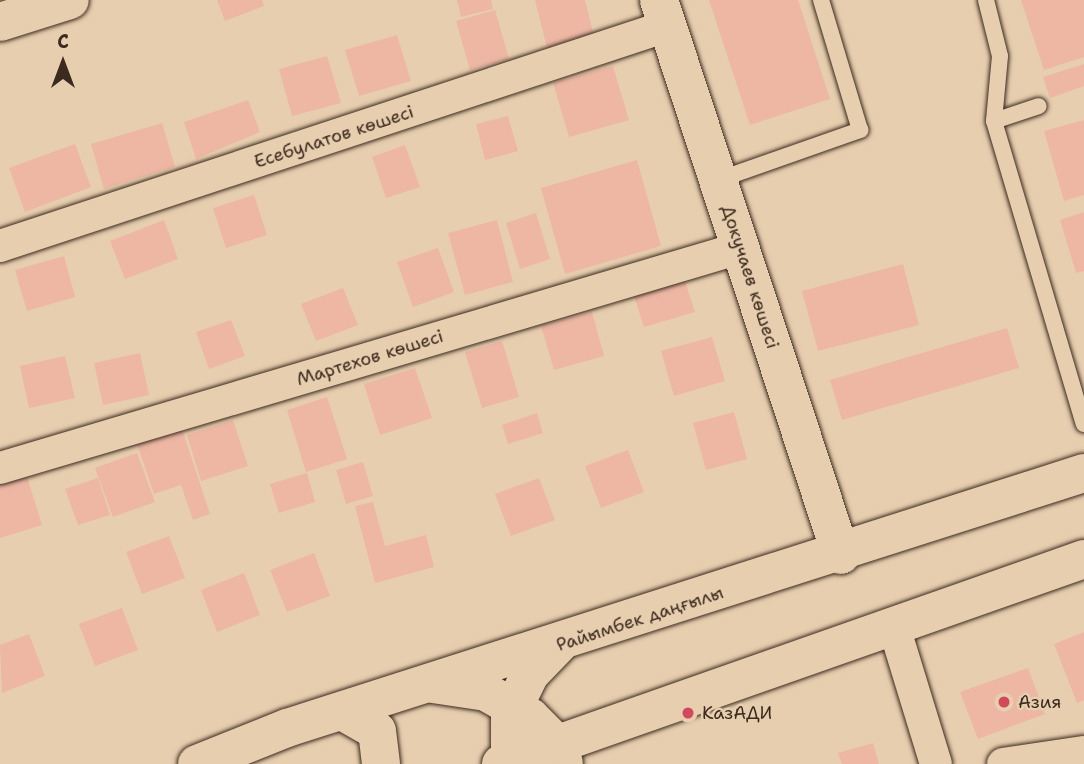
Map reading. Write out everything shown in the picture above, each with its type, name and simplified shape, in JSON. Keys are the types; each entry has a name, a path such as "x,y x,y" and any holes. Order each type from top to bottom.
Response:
{"main road":[{"path":"0,22 61,1"},
{"name":"Докучаев көшесі","path":"663,13 841,555"},
{"name":"Райымбек даңғылы","path":"197,764 341,711 841,555 1084,473"},
{"path":"559,644 530,674 514,708 507,763 562,756 1084,559"},
{"path":"433,684 486,692 514,708 562,756"},
{"path":"341,711 377,731 381,764"}],"street":[{"name":"Есебулатов көшесі","path":"0,246 663,13"},
{"name":"Мартехов көшесі","path":"0,468 740,248"},
{"path":"895,629 936,764"},
{"path":"1003,764 1084,752"}],"lane":[{"path":"718,180 860,130 821,0"},
{"path":"986,0 1000,56 994,121 1084,424"},
{"path":"994,121 1040,106"}],"building":[{"path":"217,0 262,0 264,6 225,21"},
{"path":"457,0 491,0 493,9 461,17"},
{"path":"535,0 585,0 595,40 548,52"},
{"path":"709,0 798,0 830,99 750,125"},
{"path":"1021,0 1084,0 1084,57 1044,70"},
{"path":"495,10 509,59 470,70 456,21"},
{"path":"397,35 411,81 359,96 345,50"},
{"path":"327,56 341,103 292,116 279,69"},
{"path":"1084,64 1084,86 1050,98 1043,77"},
{"path":"613,66 629,120 569,137 553,83"},
{"path":"248,100 260,132 196,159 184,122"},
{"path":"508,116 518,151 485,160 476,124"},
{"path":"1084,120 1084,195 1064,201 1044,131"},
{"path":"162,123 175,167 104,189 91,144"},
{"path":"75,144 91,187 25,212 9,168"},
{"path":"405,145 420,187 386,198 372,157"},
{"path":"637,160 661,246 565,274 541,188"},
{"path":"254,195 267,235 226,248 213,208"},
{"path":"1084,212 1084,271 1076,273 1060,220"},
{"path":"536,213 550,259 520,269 506,223"},
{"path":"164,220 178,259 125,279 110,241"},
{"path":"497,220 513,282 465,295 448,233"},
{"path":"438,248 454,292 413,307 397,262"},
{"path":"64,256 75,297 27,311 15,270"},
{"path":"903,264 919,325 818,351 802,291"},
{"path":"684,278 695,312 644,327 633,293"},
{"path":"343,288 358,325 316,341 301,304"},
{"path":"592,312 604,356 554,370 541,326"},
{"path":"231,320 245,356 209,369 196,332"},
{"path":"1007,328 1019,368 842,420 830,380"},
{"path":"712,337 725,381 674,396 661,351"},
{"path":"502,341 519,397 482,408 465,352"},
{"path":"140,353 149,395 103,405 94,363"},
{"path":"65,356 75,398 29,408 20,366"},
{"path":"415,368 432,418 380,435 364,384"},
{"path":"327,397 347,459 306,472 287,410"},
{"path":"734,412 747,459 706,470 693,423"},
{"path":"537,413 543,433 508,444 502,425"},
{"path":"233,420 248,466 201,481 187,435"},
{"path":"182,429 210,514 193,520 181,485 154,494 137,444"},
{"path":"628,450 644,492 601,508 585,466"},
{"path":"137,453 155,502 113,517 95,468"},
{"path":"363,462 373,496 346,504 336,470"},
{"path":"25,470 42,525 0,538 0,478"},
{"path":"307,473 315,502 279,513 270,484"},
{"path":"98,478 110,515 78,525 65,489"},
{"path":"539,478 555,520 511,536 495,494"},
{"path":"373,502 385,546 426,535 434,567 375,583 355,506"},
{"path":"169,536 185,578 142,594 126,552"},
{"path":"314,553 330,596 287,612 270,570"},
{"path":"244,573 260,615 217,632 201,590"},
{"path":"122,608 138,650 95,666 79,624"},
{"path":"1084,632 1084,700 1077,703 1054,644"},
{"path":"29,634 45,676 2,693 0,645"},
{"path":"1028,668 1045,714 978,739 960,692"},
{"path":"873,743 879,764 842,764 838,753"}],"place":[{"name":"Азия","path":"1004,702"},
{"name":"КазАДИ","path":"688,713"}]}
